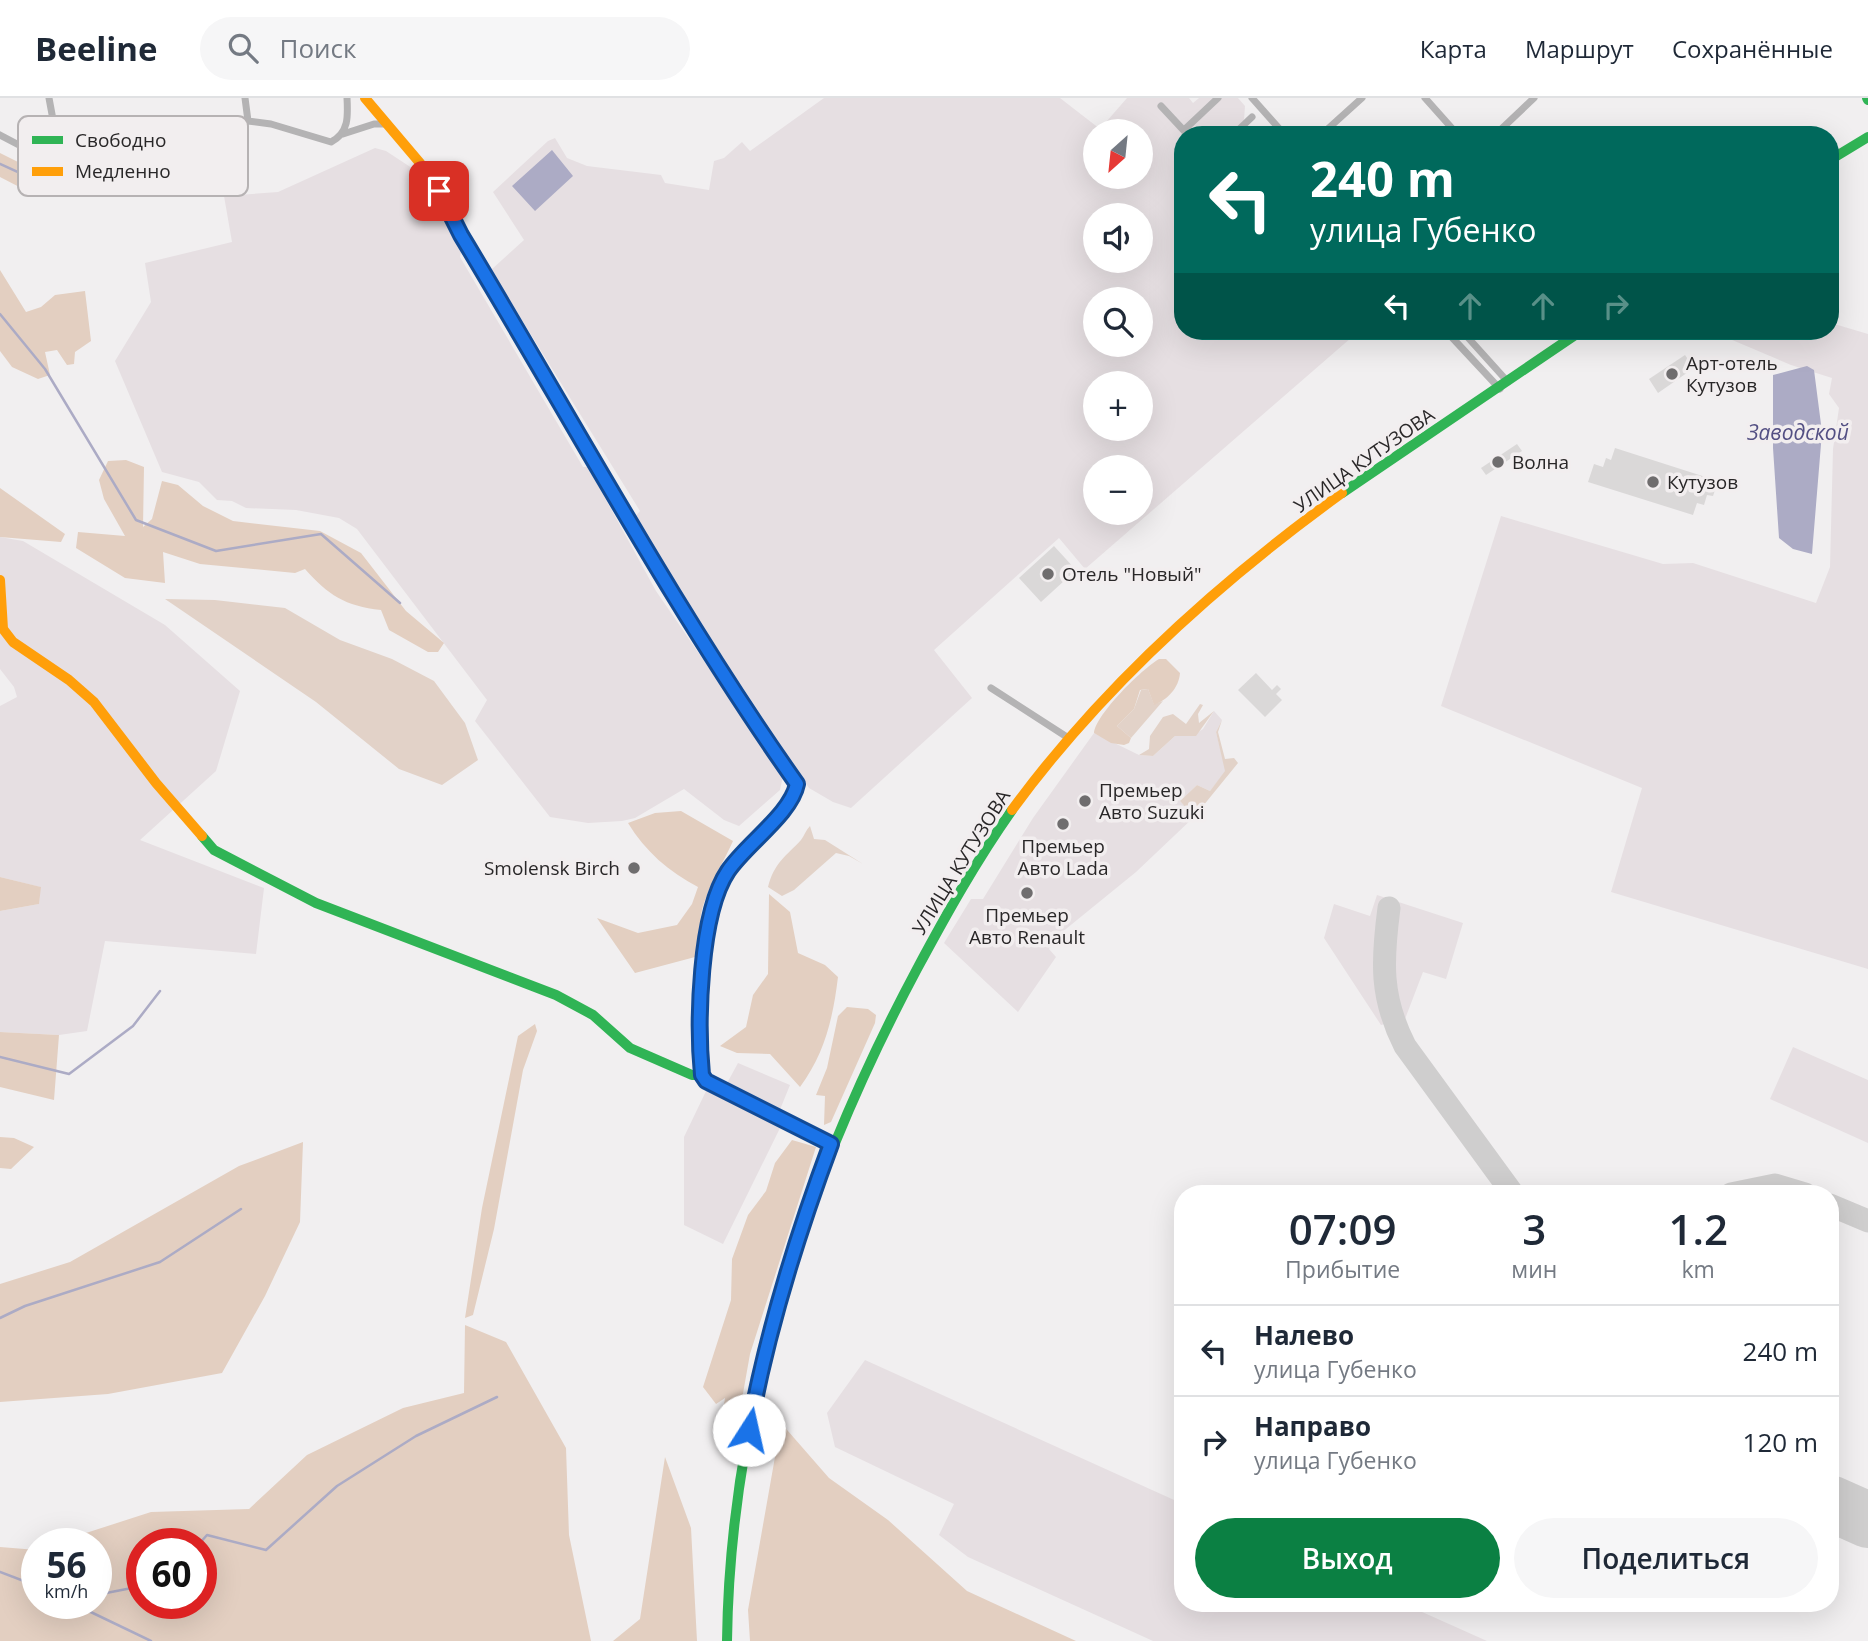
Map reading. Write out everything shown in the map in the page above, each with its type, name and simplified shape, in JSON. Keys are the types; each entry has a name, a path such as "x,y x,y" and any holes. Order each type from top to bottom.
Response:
{"street":[{"path":"49,98 52,116"},
{"path":"245,98 247,116"},
{"path":"343,134 348,117 347,98"},
{"path":"365,98 435,186 674,599 729,688 797,784 788,803 727,873 714,901 703,968 702,1075 706,1081 831,1144"},
{"path":"1192,126 1218,98"},
{"path":"1252,98 1276,126"},
{"path":"1331,126 1362,98"},
{"path":"1425,98 1450,126"},
{"path":"1504,126 1534,98"},
{"path":"1161,106 1180,126"},
{"path":"1242,126 1252,117"},
{"path":"248,121 271,124 327,142 374,124 386,124"},
{"path":"0,135 18,144"},
{"path":"1839,155 1868,137"},
{"path":"1455,340 1504,386"},
{"path":"1469,340 1504,386"},
{"name":"УЛИЦА КУТУЗОВА","path":"727,1641 734,1538 761,1367 783,1279 831,1144 891,1013 949,909 1014,807 1070,739 1161,645 1264,552 1568,340"},
{"path":"0,580 3,629 13,642 69,680 94,702 156,783 214,850 316,903 556,995 593,1015 611,1034 630,1048 692,1074 702,1075"},
{"path":"991,688 1070,739"}],"shaded area":[{"path":"824,98 1060,98 1087,119 1083,119 1083,189 1153,189 1153,119 1109,119 1127,98 1189,98 1193,103 1199,98 1238,98 1245,106 1244,120 1238,126 1174,126 1174,340 1349,340 1153,510 1153,455 1083,455 1083,525 1136,525 1085,569 1059,538 934,650 972,698 851,808 833,802 809,788 632,520 640,511 491,270 524,240 493,192 548,141 555,138 567,158 587,166 661,175 665,183 709,190 714,161 724,158 742,142 750,151"},
{"path":"375,148 386,151 424,176 462,247 460,257 583,467 588,467 656,591 783,776 780,790 739,826 724,820 684,789 635,818 622,821 588,823 550,817 475,721 487,700 357,529 339,518 296,510 246,508 232,501 217,500 199,482 162,472 115,361 151,302 145,263 232,242 224,196 278,192"},
{"path":"0,153 18,162 18,186 0,177"},
{"path":"0,270 26,312 41,307 55,295 85,291 91,341 75,352 74,364 67,365 57,350 45,352 50,375 38,379 12,367 0,351"},
{"path":"1839,325 1868,334 1868,969 1611,892 1642,788 1441,706 1501,516 1663,564 1693,563 1816,603 1830,567 1833,449 1839,408 1829,394 1832,378 1791,365 1732,340 1839,340"},
{"path":"126,460 144,467 143,527 152,519 162,481 178,485 203,506 233,521 320,531 361,553 406,611 444,643 438,652 428,652 389,630 381,610 357,606 338,598 305,569 295,573 200,564 163,552 165,583 125,578 76,548 78,532 125,536 104,499 99,480 108,461"},
{"path":"0,488 65,534 61,542 0,537"},
{"path":"0,537 23,541 165,625 240,691 216,771 140,840 264,888 256,954 105,941 87,1031 59,1035 0,1032 0,911 39,904 40,887 0,877 0,706 17,697 14,687 0,669"},
{"path":"165,599 215,600 285,608 340,640 392,659 434,681 465,723 478,760 442,785 399,769 316,702"},
{"path":"1159,659 1166,659 1180,673 1177,684 1168,697 1154,705 1148,689 1140,690 1134,709 1117,726 1131,738 1129,743 1111,743 1094,733 1111,704 1131,682"},
{"path":"1148,689 1154,704 1163,701 1131,738 1117,726 1134,709 1141,690"},
{"path":"1200,704 1203,705 1198,714 1199,723 1214,711 1196,736 1175,736 1153,756 1139,755 1149,749 1150,736 1163,717 1173,714 1186,724"},
{"path":"1214,711 1222,720 1216,732 1226,771 1210,791 1197,785 1180,801 1194,817 1136,872 1061,933 1049,949 1056,957 1018,1012 944,943 971,899 983,899 1033,818 1094,733 1139,755 1153,756 1175,736 1192,736 1203,729"},
{"path":"1222,720 1218,732 1225,759 1234,758 1238,763 1194,817 1180,801 1197,785 1210,791 1225,771 1216,732"},
{"path":"681,811 733,841 704,903 695,957 635,973 597,918 638,933 677,925 692,904 698,887 658,860 628,823 655,813"},
{"path":"810,826 814,839 825,840 863,864 849,856 836,853 794,890 782,896 768,887 771,879 777,866"},
{"path":"0,877 41,887 39,904 0,911"},
{"path":"769,894 790,912 798,953 825,965 838,977 822,1048 800,1087 770,1054 737,1053 720,1046 746,1027 753,995 768,974"},
{"path":"1377,895 1463,923 1446,979 1423,972 1405,1019 1381,1025 1324,938 1334,904 1370,916"},
{"path":"847,1007 868,1009 876,1015 875,1023 831,1122 824,1125 825,1096 816,1095 827,1068 838,1016"},
{"path":"535,1024 537,1031 523,1070 494,1229 473,1315 465,1318 482,1208 518,1036"},
{"path":"0,1032 59,1035 54,1100 0,1087"},
{"path":"1793,1047 1868,1080 1868,1143 1770,1099"},
{"path":"738,1063 790,1085 779,1112 726,1085"},
{"path":"707,1089 780,1128 723,1244 684,1225 684,1137"},
{"path":"0,1137 14,1138 34,1147 11,1169 0,1168"},
{"path":"792,1140 816,1147 750,1354 734,1444 725,1450 720,1430 725,1398 716,1404 703,1387 731,1300 732,1259 748,1215 766,1191 775,1163"},
{"path":"303,1142 300,1222 265,1296 222,1373 108,1394 0,1402 0,1284 70,1262 239,1166"},
{"path":"465,1325 506,1342 566,1448 569,1535 591,1641 0,1641 0,1547 21,1549 21,1619 112,1619 112,1528 101,1528 151,1512 249,1509 307,1455 403,1408 464,1393"},
{"path":"865,1360 1174,1500 1174,1612 1422,1612 1487,1641 1153,1641 968,1557 939,1535 954,1504 835,1447 827,1413"},
{"path":"781,1423 829,1478 888,1520 967,1591 1076,1641 750,1641 748,1610"},
{"path":"665,1457 691,1528 697,1641 613,1641 640,1619"}],"water":[{"path":"552,150 573,176 535,211 512,186"},
{"name":"Заводской","path":"1807,366 1814,370 1822,432 1812,554 1793,549 1779,538 1773,448 1773,375"}],"building":[{"name":"Арт-отель Кутузов","path":"1685,355 1694,368 1658,393 1649,379"},
{"name":"Волна","path":"1517,444 1522,451 1486,475 1481,468"},
{"name":"Кутузов","path":"1615,448 1718,481 1713,496 1707,495 1704,505 1697,503 1693,515 1588,482 1594,464 1603,467 1606,458 1611,460"},
{"name":"Отель \"Новый\"","path":"1054,546 1076,570 1041,602 1019,578"},
{"path":"1256,673 1272,690 1277,685 1281,689 1276,694 1282,700 1265,717 1238,690"}],"waterway":[{"path":"0,164 18,172"},
{"path":"0,314 45,369 136,520 216,551 321,534 400,603"},
{"path":"0,1057 69,1074 133,1026 160,991"},
{"path":"0,1318 25,1306 160,1262 241,1209"},
{"path":"217,1538 266,1550 337,1486 416,1436 497,1397"},
{"path":"0,1572 21,1580"},
{"path":"112,1592 126,1589"},
{"path":"105,1619 151,1641"}],"taxiway":[{"path":"1389,908 1385,978 1397,1028 1405,1046 1506,1185"},
{"path":"1839,1209 1868,1221"}],"runway":[{"path":"1839,1507 1868,1520"}],"traffic: fast":[{"path":"1839,155 1868,137"},
{"path":"1342,493 1568,340"},
{"path":"601,472 708,650 797,784 784,809 728,872 719,890 706,943 702,974 700,1035 707,1081 831,1144"},
{"path":"727,1641 732,1553 742,1466 759,1379 809,1210 877,1047 962,888 1012,810"},
{"path":"202,836 214,850 316,903 556,995 593,1015 630,1048 692,1075 703,1075"}],"traffic: slow":[{"path":"365,98 420,163 435,186 601,472"},
{"path":"1012,810 1084,721 1165,639 1251,563 1342,493"},
{"path":"0,580 3,629 13,642 69,680 94,702 156,783 202,836"}],"place":[{"name":"Арт-отель Кутузов","path":"1672,374"},
{"name":"Волна","path":"1498,462"},
{"name":"Кутузов","path":"1653,482"},
{"name":"Отель \"Новый\"","path":"1048,574"},
{"name":"Премьер Авто Suzuki","path":"1085,801"},
{"name":"Премьер Авто Lada","path":"1063,824"},
{"name":"Smolensk Birch","path":"634,868"},
{"name":"Премьер Авто Renault","path":"1027,893"}],"route":[{"path":"439,191 461,235 674,599 729,688 797,784 788,803 737,859 718,890 710,916 703,968 701,1059 702,1075 706,1081 831,1144 783,1279 761,1367 749,1430"}]}
